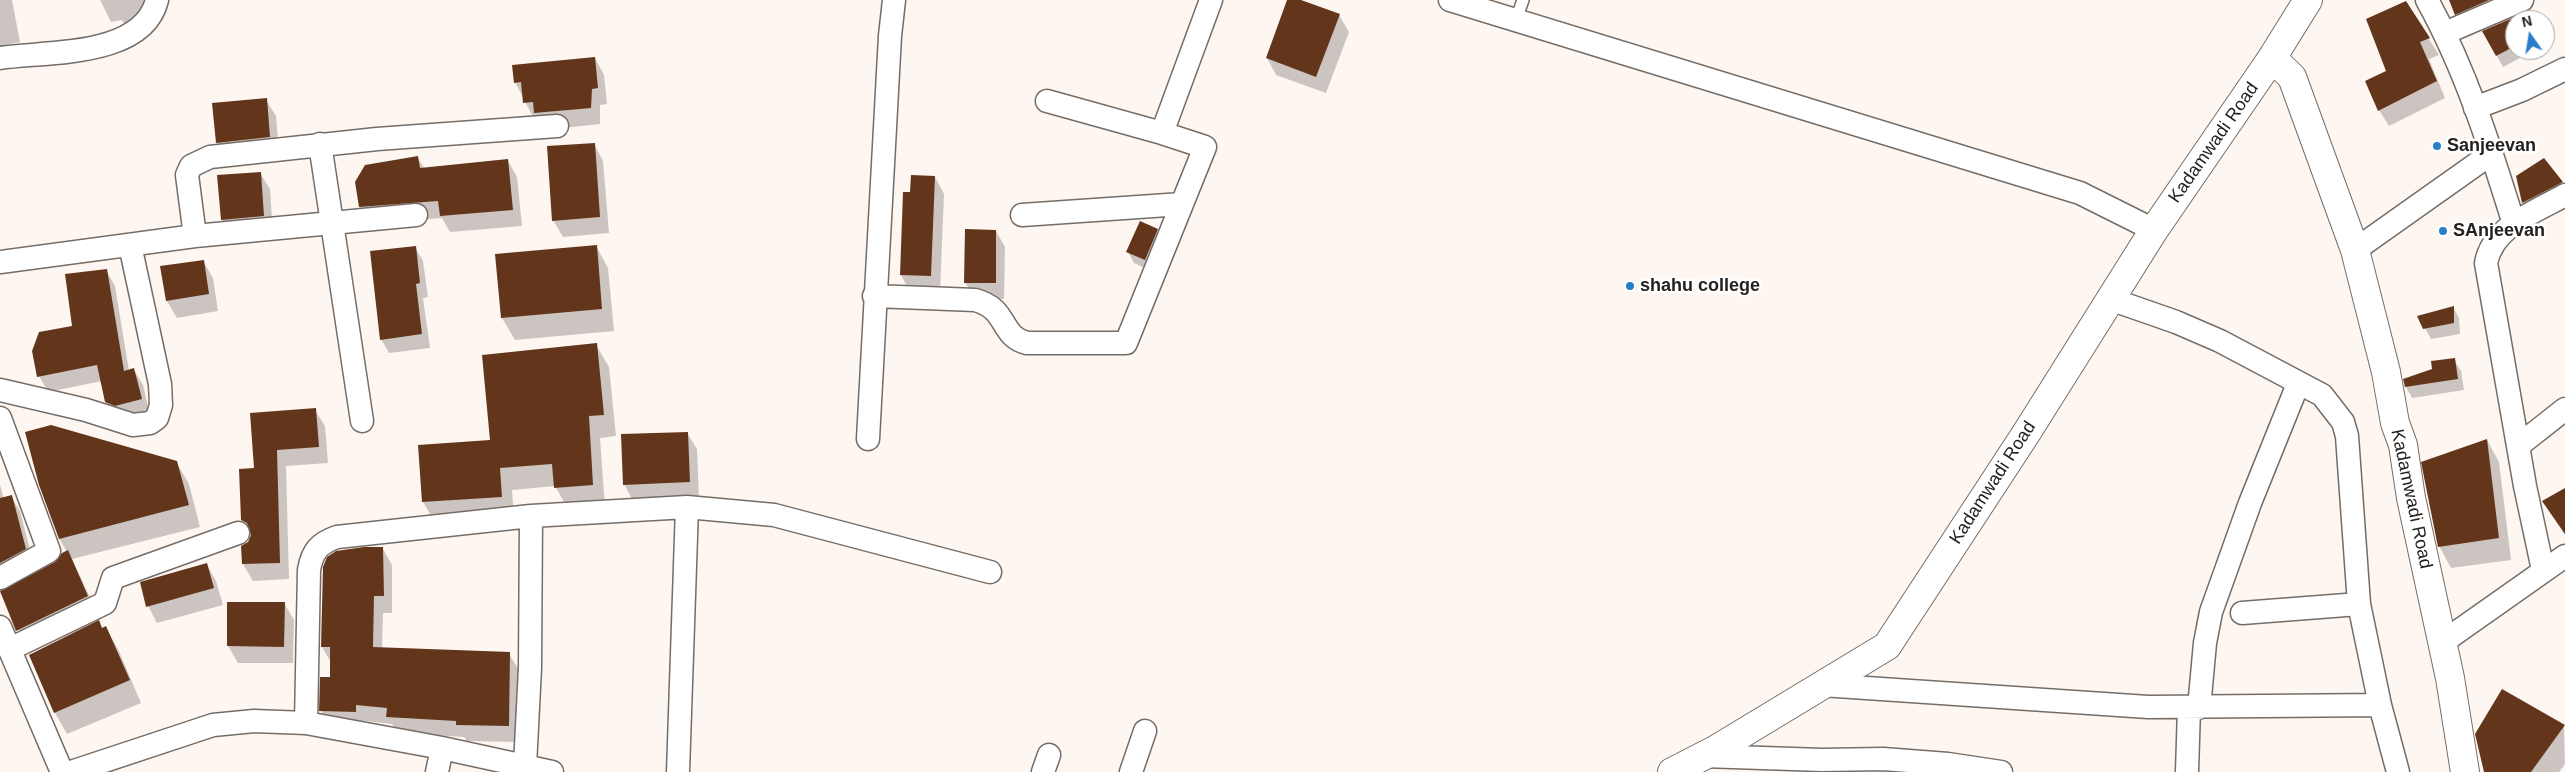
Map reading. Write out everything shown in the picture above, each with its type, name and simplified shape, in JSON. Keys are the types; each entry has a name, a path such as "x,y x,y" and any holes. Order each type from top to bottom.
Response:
{"street":[{"path":"0,58 83,50 134,34 147,22 155,9 157,0"},
{"path":"868,440 874,296 890,36 894,0"},
{"path":"1162,133 1211,0"},
{"path":"1450,0 1520,10 2080,193 2154,230"},
{"path":"2272,58 2308,0"},
{"path":"2427,0 2445,33 2475,108 2492,153 2514,224"},
{"path":"2445,33 2522,0"},
{"name":"Kadamwadi Road","path":"1672,772 1703,756 1887,646 2027,432 2154,230 2272,58 2292,77 2354,250 2386,372 2395,424 2403,445 2413,507 2443,642 2459,771"},
{"path":"2475,108 2522,90 2565,69"},
{"path":"874,296 975,300 986,303 995,308 1012,336 1027,343 1126,343 1205,147 1048,101"},
{"path":"195,236 187,175 191,166 210,157 320,144 556,126"},
{"path":"320,144 330,224 362,421"},
{"path":"2354,250 2492,153"},
{"path":"2543,570 2518,446 2486,263 2489,249 2496,238 2514,224 2565,195"},
{"path":"1022,215 1182,204"},
{"path":"0,262 195,236 416,215"},
{"path":"0,390 86,410 133,425 150,423 157,418 161,405 160,384 130,245"},
{"path":"2110,300 2176,322 2220,341 2298,384 2322,395 2343,422 2360,604 2380,705 2398,772"},
{"path":"2187,772 2194,708 2213,605 2250,503 2298,384"},
{"path":"2518,446 2565,409"},
{"path":"0,418 49,551 0,578"},
{"path":"678,772 687,507"},
{"path":"306,723 309,570 315,549 326,541 337,537 531,516 687,507 774,515 990,572"},
{"path":"525,766 530,668 531,516"},
{"path":"10,649 105,603 113,578 238,533"},
{"path":"2443,642 2565,556"},
{"path":"2242,614 2360,604"},
{"path":"0,627 62,772"},
{"path":"1822,685 2194,708 2380,705"},
{"path":"71,772 213,725 254,721 306,723 442,748 552,772"},
{"path":"1131,772 1145,731"},
{"path":"437,772 442,748"},
{"path":"1703,756 1835,766 1905,766 2001,772"}],"building":[{"path":"1287,0 1301,0 1340,14 1316,77 1266,58"},
{"path":"2449,0 2489,0 2455,15"},
{"path":"2406,1 2430,38 2420,42 2437,81 2378,111 2365,81 2386,71 2366,19"},
{"path":"2505,21 2505,51 2496,56 2482,31"},
{"path":"595,57 598,88 592,89 591,108 534,113 533,102 523,103 521,82 514,83 512,65"},
{"path":"267,98 270,137 216,143 212,103"},
{"path":"595,143 600,217 552,221 547,146"},
{"path":"418,156 420,168 508,159 513,210 440,216 438,201 359,207 355,182 365,165"},
{"path":"2544,158 2563,182 2522,203 2516,176"},
{"path":"261,172 264,216 221,220 217,175"},
{"path":"911,175 935,176 931,276 900,275 903,192 910,192"},
{"path":"1140,221 1158,229 1145,260 1126,252"},
{"path":"965,229 996,230 996,283 964,283"},
{"path":"597,245 602,309 501,318 495,254"},
{"path":"416,246 420,283 416,284 422,334 380,340 370,251"},
{"path":"204,260 209,294 166,301 160,266"},
{"path":"107,269 124,371 134,368 142,399 115,406 105,402 97,365 37,377 32,351 39,332 72,326 65,274"},
{"path":"2454,306 2454,323 2423,329 2417,316"},
{"path":"597,343 604,415 589,416 593,485 554,488 552,464 500,468 502,497 422,502 418,445 490,440 482,355"},
{"path":"2455,358 2458,379 2405,387 2403,379 2432,369 2431,361"},
{"path":"316,408 319,447 277,450 280,563 242,564 241,546 248,542 251,535 247,523 241,520 239,469 254,468 250,413"},
{"path":"51,425 177,461 189,505 59,539 39,485 25,432"},
{"path":"688,432 690,482 623,485 621,434"},
{"path":"2487,439 2499,538 2438,547 2421,462"},
{"path":"2565,488 2565,534 2542,501"},
{"path":"12,495 26,549 0,563 0,498"},
{"path":"364,547 383,547 384,596 374,596 373,647 510,652 509,726 456,725 456,721 386,717 387,708 356,705 356,712 319,711 320,677 330,677 330,647 321,647 323,567 327,557 336,551"},
{"path":"68,550 88,596 16,631 0,591 55,562 62,553"},
{"path":"207,563 214,588 146,607 140,582"},
{"path":"227,602 285,602 284,647 227,646"},
{"path":"99,620 102,628 106,626 130,680 54,713 29,655"},
{"path":"2502,689 2565,725 2531,772 2484,772 2475,734"}],"place":[{"name":"Sanjeevan","path":"2437,146"},
{"name":"SAnjeevan","path":"2443,231"},
{"name":"shahu college","path":"1630,286"}]}
